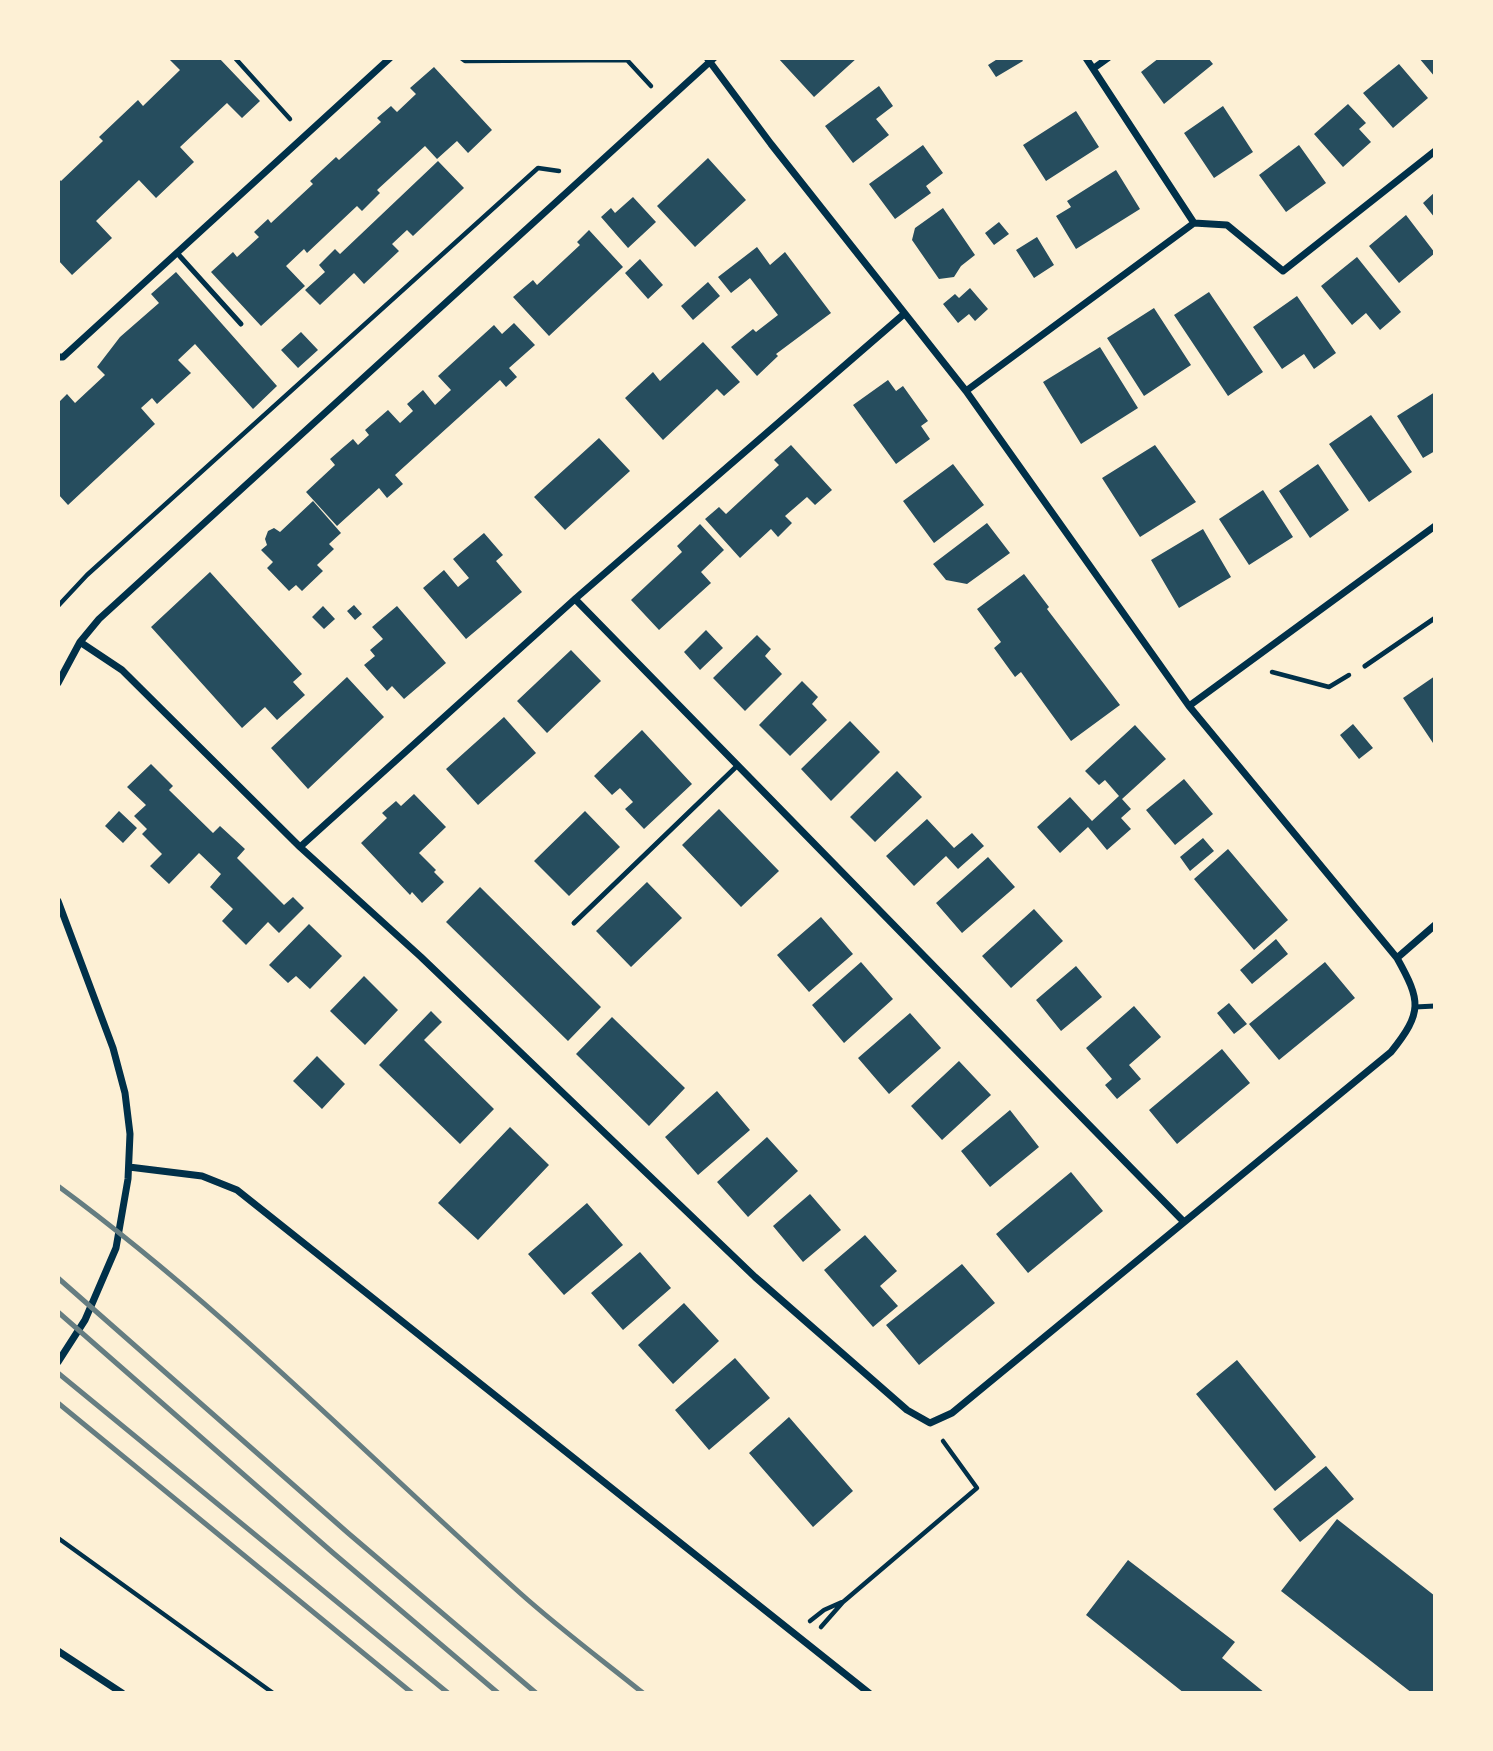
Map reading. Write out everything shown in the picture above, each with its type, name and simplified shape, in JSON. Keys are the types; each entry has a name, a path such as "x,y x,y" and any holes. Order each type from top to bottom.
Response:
{"street":[{"path":"58,356 63,357 390,58"},
{"path":"1086,58 1194,223"},
{"path":"1094,68 1108,58"},
{"path":"58,683 80,642 99,619 710,59 771,144 966,391 1189,706 1397,958 1413,987 1415,1007 1410,1029 1391,1052 952,1413 930,1423 907,1410 755,1277 421,957 300,848 122,670 80,642"},
{"path":"966,391 1194,223 1227,225 1283,271 1435,150"},
{"path":"300,848 575,599 904,314"},
{"path":"1189,706 1435,526"},
{"path":"575,599 1184,1222"},
{"path":"58,901 113,1048 125,1093 130,1135 128,1179 116,1248 85,1320 58,1362"},
{"path":"1397,958 1435,925"},
{"path":"129,1167 202,1177 237,1190 869,1693"},
{"path":"58,1651 122,1693"}],"lane":[{"path":"177,253 241,324"},
{"path":"1365,666 1435,618"},
{"path":"574,923 738,765"},
{"path":"1415,1007 1435,1006"}],"path":[{"path":"235,58 306,136"},
{"path":"461,58 465,61 627,60 666,101"},
{"path":"58,604 538,168"},
{"path":"1246,665 1329,687 1365,666"},
{"path":"805,1642 843,1602 977,1488 930,1423"},
{"path":"58,1538 272,1693"},
{"path":"795,1633 824,1610 843,1602"}],"building":[{"path":"219,58 260,101 242,118 227,103 180,147 194,162 156,198 139,180 96,221 112,238 72,275 58,260 58,178 61,181 103,141 99,137 138,100 143,106 180,70 169,59"},
{"path":"778,58 857,58 814,97"},
{"path":"999,58 1021,58 1023,61 996,77 988,65"},
{"path":"1159,58 1208,58 1213,64 1164,104 1141,72"},
{"path":"1419,58 1435,58 1435,77"},
{"path":"1399,64 1428,98 1393,128 1363,93"},
{"path":"434,67 492,130 468,153 457,141 437,159 425,146 377,190 380,193 362,211 357,206 307,253 304,249 286,266 305,286 261,326 211,272 233,252 237,257 259,237 254,232 268,219 271,223 313,184 310,181 336,157 339,160 381,122 377,118 391,106 397,112 416,94 410,88"},
{"path":"879,86 893,106 876,119 889,135 853,163 825,126"},
{"path":"1348,104 1366,123 1359,129 1371,142 1343,167 1314,134"},
{"path":"1223,106 1253,152 1214,178 1184,133"},
{"path":"1076,111 1099,147 1046,181 1023,145"},
{"path":"923,145 943,173 926,186 931,193 895,219 869,184"},
{"path":"1299,145 1326,183 1286,212 1259,175"},
{"path":"708,158 746,200 695,247 657,206"},
{"path":"438,161 464,188 413,236 407,230 392,244 399,251 364,284 354,273 320,305 305,290 325,272 319,265 335,249 340,254"},
{"path":"1116,170 1140,209 1076,249 1056,216 1071,207 1067,201"},
{"path":"1435,192 1435,218 1423,203"},
{"path":"633,197 656,222 628,248 601,217 611,208 615,213"},
{"path":"943,208 975,255 961,266 954,277 939,279 912,240 915,228"},
{"path":"1406,215 1435,253 1399,283 1369,246"},
{"path":"999,222 1009,234 994,245 985,233"},
{"path":"589,230 623,267 549,336 513,297 533,280 537,285 580,245 577,242"},
{"path":"1037,237 1054,265 1034,278 1016,250"},
{"path":"757,247 770,265 785,252 831,313 776,354 778,356 757,376 731,347 753,329 756,332 778,315 750,278 731,293 718,277"},
{"path":"1357,257 1401,312 1380,330 1366,313 1352,325 1321,286"},
{"path":"640,259 663,285 648,299 625,273"},
{"path":"176,272 277,386 253,409 195,344 178,360 191,373 157,404 152,398 141,408 155,424 68,505 58,494 58,403 67,394 75,403 105,375 97,367 120,337 159,303 151,294"},
{"path":"708,282 720,296 693,320 681,306"},
{"path":"970,288 988,309 975,321 969,314 958,323 943,304 955,294 959,298"},
{"path":"1209,292 1263,372 1228,396 1174,315"},
{"path":"1297,296 1336,353 1314,369 1304,354 1282,369 1253,327"},
{"path":"1154,308 1191,365 1144,396 1107,338"},
{"path":"514,323 535,345 509,368 517,377 506,387 500,380 395,475 403,484 387,498 379,488 337,526 306,492 335,465 330,459 353,439 358,445 369,435 365,430 388,410 400,423 413,411 407,404 423,390 435,405 451,390 438,376 494,325 502,334"},
{"path":"301,332 318,350 298,368 281,350"},
{"path":"703,342 740,382 724,396 717,389 663,440 625,398 653,372 660,381"},
{"path":"1100,347 1138,408 1081,444 1043,382"},
{"path":"888,380 896,391 903,386 928,421 921,426 930,439 896,464 853,405"},
{"path":"1435,392 1435,451 1423,458 1397,416"},
{"path":"1371,415 1412,472 1369,502 1329,444"},
{"path":"599,438 630,471 565,530 534,497"},
{"path":"791,445 832,490 815,505 807,497 785,516 792,523 778,537 771,529 740,558 705,519 719,507 726,514 779,465 774,460"},
{"path":"1155,445 1196,502 1140,537 1102,478"},
{"path":"953,464 984,505 934,543 903,501"},
{"path":"1318,464 1349,510 1310,538 1279,491"},
{"path":"1263,490 1293,537 1249,565 1219,519"},
{"path":"313,501 341,533 329,544 334,549 317,565 323,571 302,591 296,585 289,591 267,568 273,562 261,550 267,545 265,539 268,531 274,528 280,532"},
{"path":"987,523 1010,553 967,584 946,580 933,564"},
{"path":"700,524 724,550 701,572 711,583 659,630 631,600 682,552 677,546"},
{"path":"1203,529 1231,577 1179,608 1151,560"},
{"path":"484,533 503,555 496,561 522,592 466,639 423,588 444,570 458,587 469,578 453,559"},
{"path":"210,572 302,674 293,682 305,695 277,720 265,707 242,728 151,627"},
{"path":"1024,574 1049,607 1047,609 1120,705 1071,741 1021,672 1015,677 994,648 1001,642 977,609"},
{"path":"354,605 362,614 355,620 347,611"},
{"path":"323,606 335,619 324,629 312,617"},
{"path":"397,606 446,663 404,699 392,686 387,691 364,665 375,656 370,650 383,639 372,627"},
{"path":"706,630 723,648 700,670 684,652"},
{"path":"757,635 771,649 765,656 782,674 745,711 713,678"},
{"path":"571,650 601,681 547,733 517,701"},
{"path":"1435,676 1435,746 1403,698"},
{"path":"347,677 384,717 308,789 271,748"},
{"path":"802,681 818,697 812,704 827,720 790,756 759,725"},
{"path":"504,717 536,753 478,805 446,769"},
{"path":"850,721 880,752 831,801 801,769"},
{"path":"1353,724 1373,748 1359,759 1340,735"},
{"path":"1135,725 1166,759 1122,799 1131,809 1121,818 1131,829 1107,850 1088,827 1060,853 1037,827 1070,797 1092,821 1119,796 1105,780 1099,785 1085,771"},
{"path":"642,730 692,784 644,829 625,809 633,802 620,788 612,795 594,776"},
{"path":"151,764 173,786 169,790 213,833 220,826 245,849 237,858 284,905 293,897 304,908 279,933 268,922 246,945 222,921 233,909 210,887 221,874 199,853 169,884 150,866 162,854 142,834 147,829 134,816 146,805 127,787"},
{"path":"897,771 922,797 875,842 850,817"},
{"path":"1184,779 1213,814 1175,845 1146,810"},
{"path":"414,794 446,827 419,853 444,882 422,903 412,892 410,895 361,843 387,818 382,813 396,801 401,806"},
{"path":"719,809 779,871 741,907 682,845"},
{"path":"119,811 137,828 123,843 105,826"},
{"path":"585,811 620,847 569,896 534,861"},
{"path":"927,819 954,848 972,833 984,846 958,869 946,856 914,886 886,856"},
{"path":"1203,838 1214,851 1190,871 1180,857"},
{"path":"1228,849 1288,920 1254,950 1194,879"},
{"path":"988,857 1015,887 962,933 936,903"},
{"path":"647,882 682,918 631,967 596,931"},
{"path":"480,887 601,1007 568,1041 446,922"},
{"path":"1034,909 1063,941 1011,988 982,956"},
{"path":"821,917 853,954 809,992 777,955"},
{"path":"309,924 342,956 310,989 296,976 288,983 269,965"},
{"path":"1276,939 1288,954 1252,984 1240,970"},
{"path":"861,962 893,999 844,1043 812,1005"},
{"path":"1325,962 1355,998 1279,1060 1249,1024"},
{"path":"1076,966 1102,997 1061,1031 1036,1000"},
{"path":"364,976 398,1010 365,1045 330,1011"},
{"path":"1229,1003 1247,1024 1234,1034 1217,1013"},
{"path":"1134,1006 1161,1037 1129,1065 1141,1079 1117,1099 1105,1085 1112,1079 1086,1048"},
{"path":"431,1011 442,1022 424,1040 494,1109 460,1144 379,1065"},
{"path":"910,1013 941,1048 889,1094 858,1058"},
{"path":"612,1017 685,1088 649,1126 576,1054"},
{"path":"1222,1049 1250,1083 1177,1144 1149,1110"},
{"path":"317,1056 345,1084 322,1109 293,1081"},
{"path":"959,1061 991,1095 942,1140 911,1106"},
{"path":"717,1091 750,1130 698,1175 665,1137"},
{"path":"1010,1110 1039,1147 990,1187 961,1151"},
{"path":"510,1127 549,1165 478,1240 438,1203"},
{"path":"767,1137 798,1171 748,1217 717,1182"},
{"path":"1071,1172 1103,1211 1028,1273 996,1234"},
{"path":"810,1194 841,1230 803,1262 773,1226"},
{"path":"587,1203 623,1245 564,1295 528,1254"},
{"path":"865,1235 897,1271 880,1286 898,1306 873,1327 824,1270"},
{"path":"640,1252 671,1288 623,1330 591,1293"},
{"path":"962,1264 995,1303 919,1365 886,1325"},
{"path":"684,1303 719,1341 673,1384 638,1345"},
{"path":"735,1358 770,1398 709,1450 675,1410"},
{"path":"1237,1360 1316,1457 1275,1491 1196,1394"},
{"path":"789,1417 853,1491 813,1527 749,1453"},
{"path":"1326,1466 1354,1499 1300,1542 1273,1509"},
{"path":"1337,1519 1435,1596 1435,1693 1412,1693 1281,1591"},
{"path":"1128,1560 1235,1642 1222,1658 1265,1693 1184,1693 1086,1615"}],"railway":[{"path":"58,1186 119,1233 237,1332 520,1593 643,1693"},
{"path":"58,1278 348,1533 536,1693"},
{"path":"58,1312 498,1693"},
{"path":"58,1373 448,1693"},
{"path":"58,1403 412,1693"}]}
